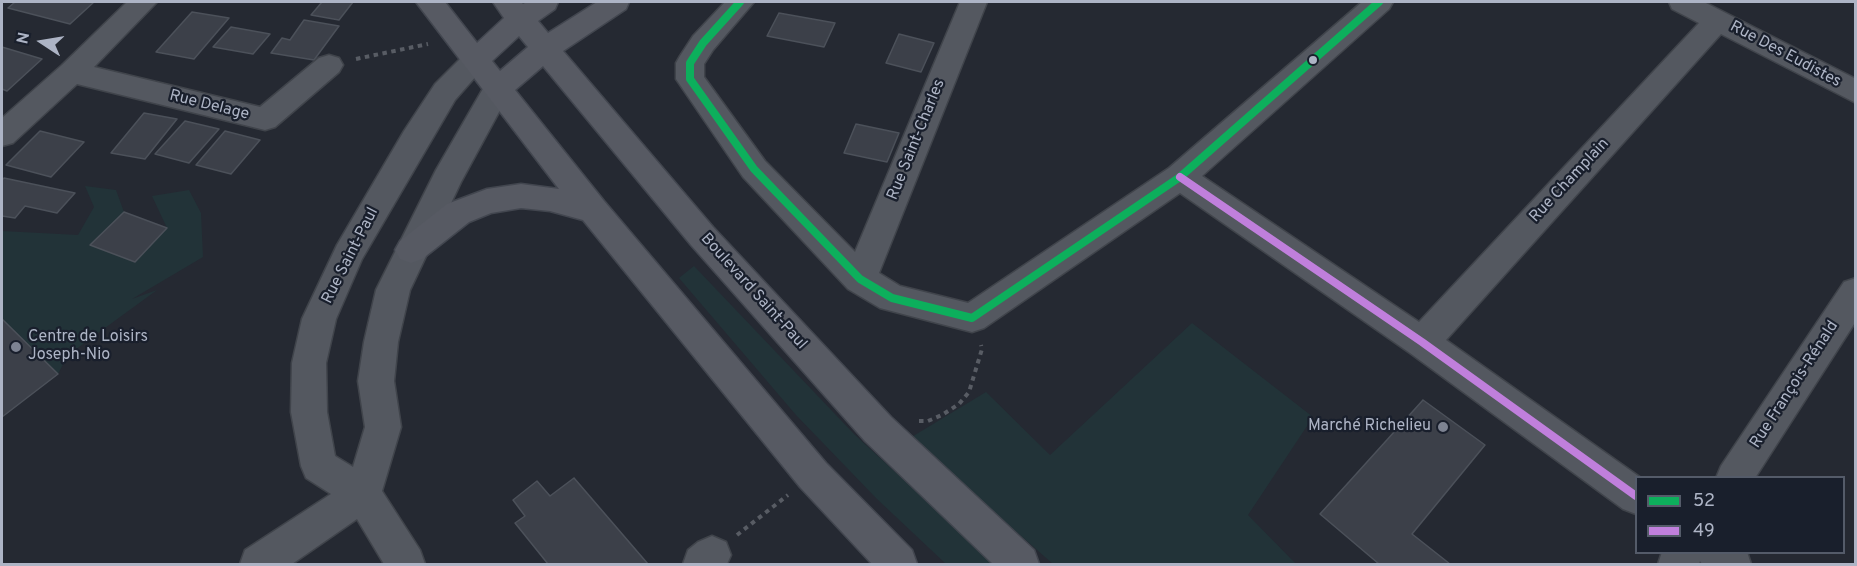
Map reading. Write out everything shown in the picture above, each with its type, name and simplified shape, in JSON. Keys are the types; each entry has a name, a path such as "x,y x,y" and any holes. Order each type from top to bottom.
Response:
{"main road":[{"path":"430,2 594,210 813,475 898,564"},
{"path":"477,59 513,11 545,2"},
{"path":"498,88 546,48 616,2"},
{"name":"Boulevard Saint-Paul","path":"513,11 702,236 878,429 1020,564"},
{"path":"411,250 458,213 487,201 521,196 594,210"}],"street":[{"path":"2,135 72,72 143,2"},
{"path":"740,2 703,43 690,63 690,79 754,169 860,279 892,298 972,318 1180,177 1362,5"},
{"name":"Rue Saint-Charles","path":"860,279 974,2"},
{"name":"Rue Des Eudistes","path":"1682,2 1856,92"},
{"name":"Rue Champlain","path":"1422,342 1718,20"},
{"name":"Rue Saint-Paul","path":"406,564 363,494 320,466 309,412 309,363 319,319 348,254 445,92 477,59"},
{"name":"Rue Delage","path":"72,72 265,119 329,65"},
{"path":"259,564 363,494 383,427 376,381 381,342 393,290 466,143 498,88"},
{"path":"1180,177 1422,342 1635,495"},
{"name":"Rue François-Rénald","path":"1735,476 1856,292"},
{"path":"1719,554 1732,564"}],"path":[{"path":"329,65 430,43 477,59"},
{"path":"878,429 901,420 928,421 959,404 969,392 982,349 972,318"}],"shaded area":[{"path":"85,186 116,190 124,212 91,245 135,262 167,228 152,196 189,190 201,213 203,257 132,299 157,290 68,355 58,374 2,319 2,231 78,235 94,207"},
{"path":"694,266 854,434 995,564 946,564 877,499 796,415 679,278"},
{"path":"1192,323 1313,417 1248,515 1296,564 1053,564 910,438 986,392 1050,455"}],"building":[{"path":"15,2 94,2 70,24 8,8"},
{"path":"322,2 353,2 339,20 311,15"},
{"path":"192,12 229,18 194,59 156,52"},
{"path":"779,13 835,23 824,47 767,36"},
{"path":"304,20 339,26 314,60 271,53 282,38 290,40"},
{"path":"231,27 270,34 253,54 213,47"},
{"path":"899,34 934,43 921,72 886,63"},
{"path":"2,47 42,59 7,91 2,89"},
{"path":"144,113 177,119 145,159 111,153"},
{"path":"185,121 219,129 189,163 155,154"},
{"path":"856,124 899,133 887,162 844,153"},
{"path":"40,131 84,142 51,177 6,165"},
{"path":"225,131 260,140 231,174 196,165"},
{"path":"4,178 75,193 57,213 25,206 15,218 2,216 2,180"},
{"path":"124,212 167,228 135,262 90,245"},
{"name":"Centre de Loisirs Joseph-Nio","path":"2,319 58,374 2,417"},
{"path":"1423,400 1485,445 1412,534 1450,564 1379,564 1320,514"},
{"path":"574,478 648,564 548,564 515,523 525,516 513,500 537,481 550,496"}],"transit line":[{"name":"52","path":"740,2 703,43 690,63 690,79 754,169 860,279 892,298 972,318 1180,177 1379,2"},
{"name":"49","path":"1180,177 1422,342 1635,495"}],"place":[{"name":"Centre de Loisirs Joseph-Nio","path":"16,347"},
{"name":"Marché Richelieu","path":"1443,427"}]}
